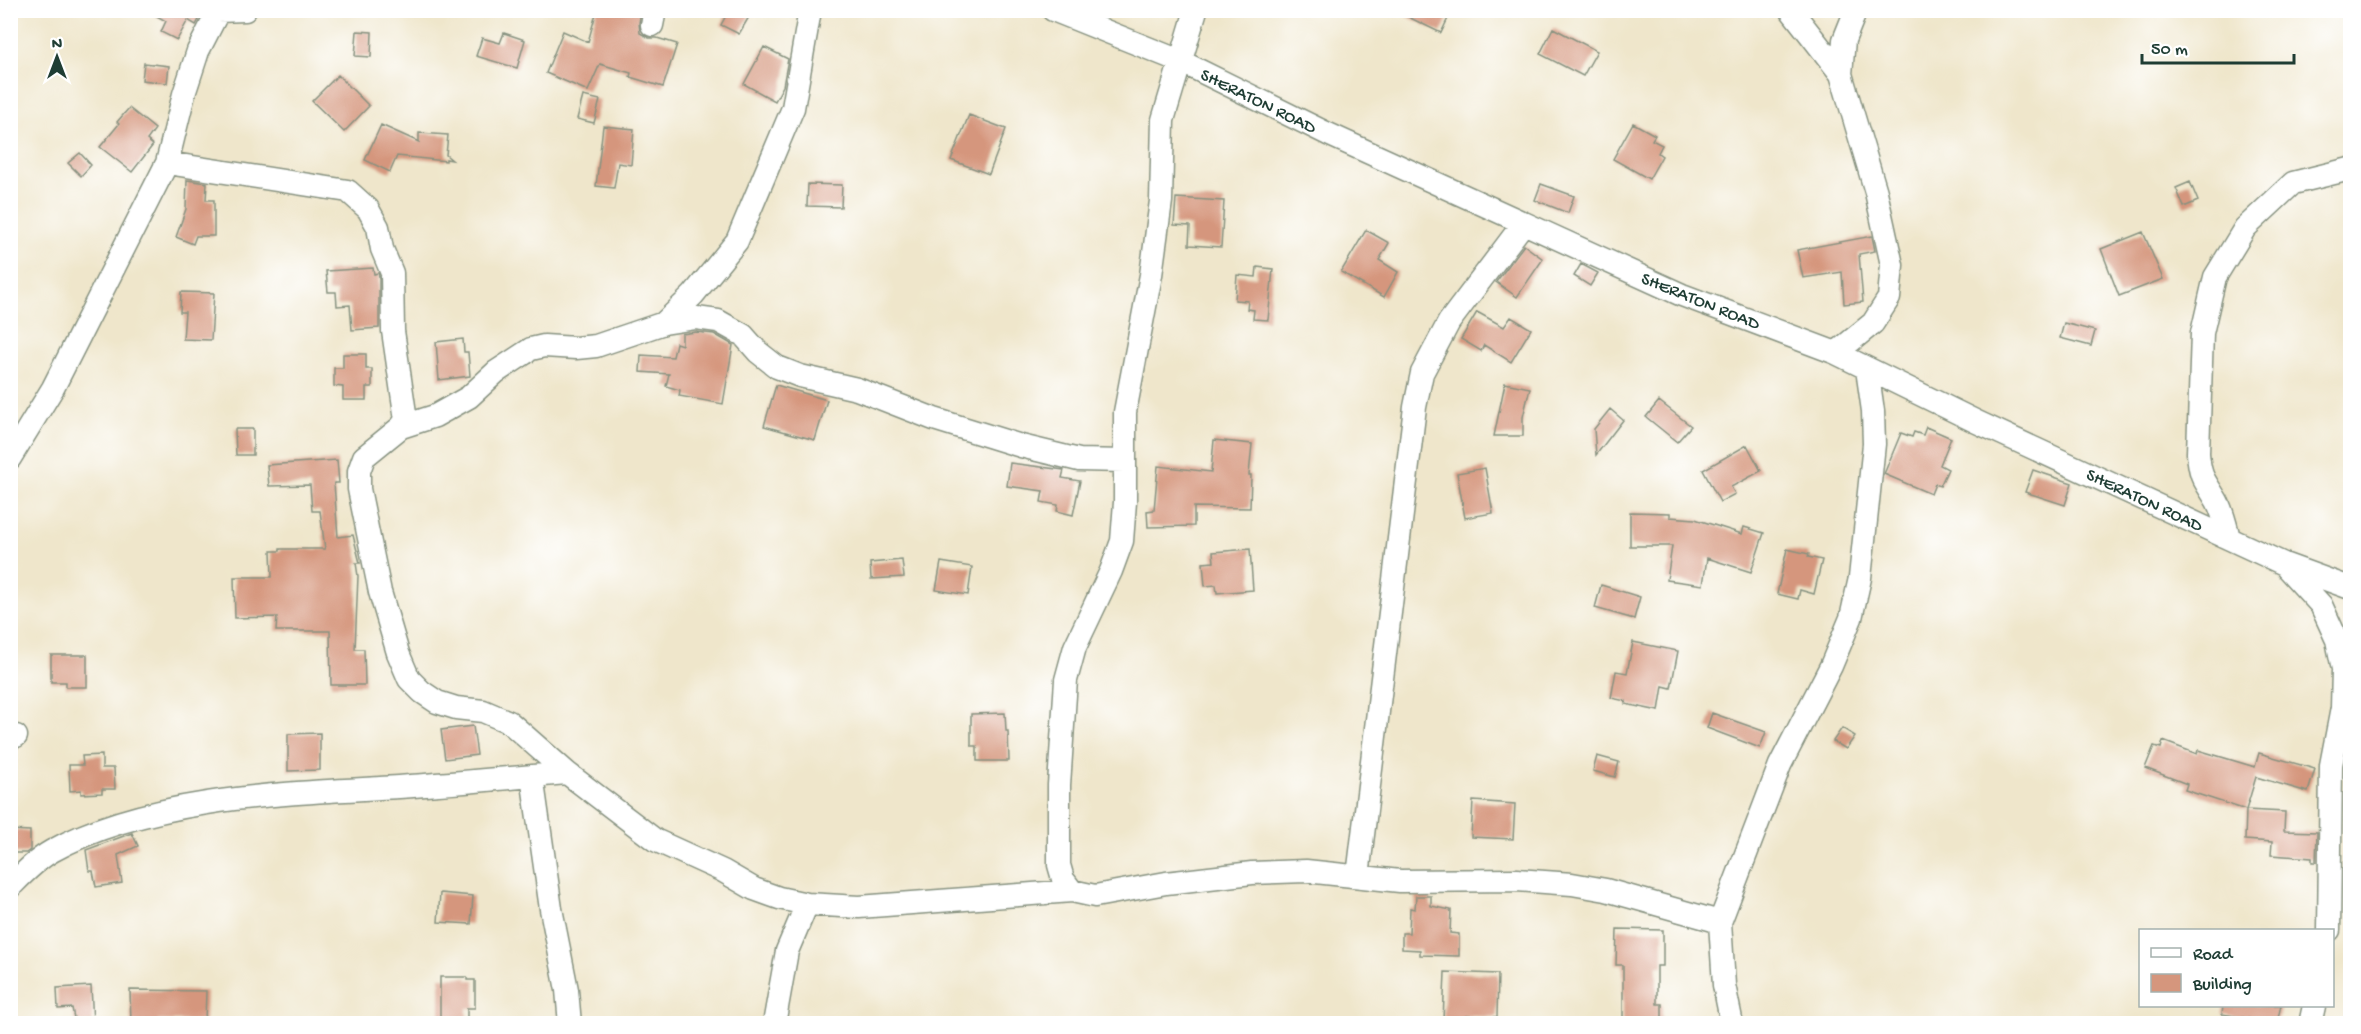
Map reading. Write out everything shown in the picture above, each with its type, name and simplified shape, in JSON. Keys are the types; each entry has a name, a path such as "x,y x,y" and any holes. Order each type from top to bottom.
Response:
{"street":[{"path":"10,458 53,388 167,163 184,94 198,51 218,11 245,10"},
{"path":"664,323 693,295 737,241 794,108 810,10"},
{"name":"SHERATON ROAD","path":"1053,10 1180,61 1328,134 1682,295 1836,353 2284,564 2350,588"},
{"path":"1072,891 1063,879 1059,865 1059,785 1066,680 1075,646 1111,571 1122,541 1125,502 1125,412 1151,275 1161,201 1163,120 1196,10"},
{"path":"1791,10 1840,74 1876,192 1892,265 1888,298 1873,323 1836,353"},
{"path":"1840,74 1844,40 1856,10"},
{"path":"167,163 348,191 368,209 378,227 382,249 392,273 393,331 406,420 401,427 364,457 359,471 359,489 380,592 398,652 409,679 422,693 436,702 456,708 483,711 509,722 567,773 655,840 723,871 754,889 779,898 807,904 859,907 910,905 1072,891 1095,896 1252,873 1306,871 1400,881 1517,880 1572,884 1636,897 1720,922"},
{"path":"2229,538 2218,502 2204,483 2198,453 2202,333 2215,277 2245,228 2293,183 2350,169"},
{"path":"1358,876 1415,407 1422,373 1449,322 1524,224"},
{"path":"401,427 435,416 469,397 496,372 531,349 544,346 576,348 596,346 664,323 696,318 718,321 743,335 758,352 777,367 800,376 857,389 934,419 1021,446 1079,460 1124,461"},
{"path":"1732,1023 1724,986 1720,922 1780,765 1831,666 1851,618 1860,578 1874,444 1873,411 1867,369"},
{"path":"2284,564 2321,605 2337,640 2343,669 2342,708 2331,765 2329,929"},
{"path":"10,887 25,871 50,852 89,833 174,809 320,792 567,773"},
{"path":"532,776 551,909 567,990 570,1023"},
{"path":"774,1023 787,951 807,904"},
{"path":"2310,1023 2314,1007"}],"building":[{"path":"146,10 204,10 196,25 188,20 177,40 161,32 166,21"},
{"path":"597,10 641,10 640,33 649,38 677,44 663,87 630,77 631,73 600,64 588,91 546,73 563,31 588,42"},
{"path":"729,10 753,10 739,34 721,25"},
{"path":"1394,10 1452,10 1441,33"},
{"path":"1553,28 1597,51 1583,76 1540,54"},
{"path":"357,31 372,32 371,57 355,56"},
{"path":"504,33 525,40 517,68 476,56 482,38 500,43"},
{"path":"764,47 788,59 783,86 775,101 744,84"},
{"path":"144,63 169,66 167,83 142,80"},
{"path":"338,75 369,106 344,132 312,101"},
{"path":"583,96 600,100 594,123 577,119"},
{"path":"129,108 155,129 147,140 153,145 132,172 100,147"},
{"path":"969,115 1006,129 989,174 951,160"},
{"path":"1633,123 1655,135 1652,140 1662,145 1658,153 1662,156 1649,179 1613,159"},
{"path":"381,125 419,142 419,133 448,135 446,155 452,160 397,156 390,172 365,160"},
{"path":"603,126 634,129 631,165 618,163 614,188 596,186"},
{"path":"80,153 91,165 81,176 68,163"},
{"path":"187,180 207,183 206,200 214,200 214,236 196,236 193,244 176,237 186,209"},
{"path":"2190,182 2198,201 2184,207 2176,188"},
{"path":"808,184 842,185 841,207 807,206"},
{"path":"1541,184 1574,196 1568,213 1535,200"},
{"path":"1176,198 1224,201 1221,247 1189,245 1190,226 1174,225"},
{"path":"1366,230 1389,243 1379,260 1398,272 1384,297 1341,272"},
{"path":"2143,232 2163,279 2119,296 2101,249"},
{"path":"1872,236 1875,251 1859,254 1863,302 1844,304 1842,272 1803,278 1797,250"},
{"path":"1524,245 1543,259 1517,297 1496,282"},
{"path":"1581,264 1598,273 1590,286 1574,276"},
{"path":"1257,267 1273,269 1268,320 1253,319 1254,310 1247,309 1248,301 1235,300 1237,275 1256,277"},
{"path":"373,268 374,274 378,273 379,276 379,328 352,330 350,305 337,306 336,292 328,292 326,271"},
{"path":"181,292 214,293 211,340 183,339 185,312 180,312"},
{"path":"1477,312 1504,327 1511,317 1531,329 1511,362 1484,345 1481,351 1461,339"},
{"path":"2064,323 2095,331 2091,346 2060,338"},
{"path":"696,332 714,334 733,345 723,404 679,396 680,390 666,386 669,374 640,372 641,355 673,357 676,343 682,345 682,334"},
{"path":"463,339 464,352 468,352 470,376 439,380 436,342"},
{"path":"343,354 366,354 366,369 372,369 372,387 366,387 366,400 343,400 343,387 334,386 334,368 343,368"},
{"path":"1505,383 1530,388 1523,417 1523,436 1494,436"},
{"path":"776,385 827,400 815,440 764,426"},
{"path":"1659,401 1691,426 1677,442 1646,417"},
{"path":"1610,409 1623,420 1596,455 1594,429"},
{"path":"1926,427 1951,438 1940,465 1948,469 1940,486 1935,484 1931,494 1884,474 1901,433 1912,437 1914,432 1923,435"},
{"path":"235,429 253,429 253,455 236,455"},
{"path":"1214,440 1252,444 1249,475 1251,475 1250,508 1194,507 1194,526 1148,527 1147,511 1154,510 1158,466 1211,472"},
{"path":"1747,445 1761,471 1731,487 1735,494 1720,502 1703,470"},
{"path":"337,460 339,483 334,483 338,537 353,535 360,563 356,563 358,576 355,649 364,649 365,685 331,685 330,631 276,631 277,617 235,618 234,577 272,577 271,551 325,549 320,511 312,511 310,485 269,486 267,465"},
{"path":"1010,463 1064,470 1062,478 1080,481 1073,515 1057,511 1058,505 1041,502 1043,491 1007,486"},
{"path":"1485,468 1493,513 1465,518 1457,473"},
{"path":"2033,470 2072,483 2065,505 2025,492"},
{"path":"1630,512 1670,513 1670,517 1695,519 1742,534 1744,527 1764,533 1751,572 1707,558 1703,585 1667,580 1672,546 1630,546"},
{"path":"1250,549 1253,590 1217,593 1216,585 1205,586 1203,563 1214,562 1213,552"},
{"path":"1787,549 1809,554 1808,557 1822,560 1814,594 1800,590 1798,599 1777,594"},
{"path":"902,560 904,577 871,579 870,563"},
{"path":"941,562 972,567 968,595 936,590"},
{"path":"1601,585 1640,597 1634,619 1595,608"},
{"path":"1633,642 1678,651 1671,688 1663,686 1659,711 1625,704 1626,701 1611,698 1616,671 1627,673"},
{"path":"51,655 87,655 87,687 66,687 66,682 51,682"},
{"path":"1005,713 1009,761 977,761 977,746 971,746 971,714"},
{"path":"1712,713 1766,732 1760,748 1707,728"},
{"path":"473,726 477,755 445,759 441,730"},
{"path":"1842,728 1855,736 1846,749 1833,741"},
{"path":"320,733 320,770 288,771 288,734"},
{"path":"2163,741 2197,754 2198,750 2255,767 2259,753 2315,769 2308,792 2256,777 2246,810 2185,790 2187,784 2145,768 2154,746 2161,748"},
{"path":"102,755 102,768 114,768 115,789 102,789 102,793 81,794 81,790 70,791 69,765 83,765 82,756"},
{"path":"1597,756 1619,762 1615,777 1593,771"},
{"path":"1473,801 1515,804 1513,839 1471,837"},
{"path":"2246,810 2285,812 2284,831 2317,832 2316,862 2312,862 2312,858 2271,855 2272,842 2245,840"},
{"path":"10,830 30,831 30,850 26,853 10,853"},
{"path":"132,833 138,846 118,855 122,883 96,887 93,871 89,871 86,850"},
{"path":"440,893 473,896 471,924 438,922"},
{"path":"1416,896 1431,896 1431,906 1451,910 1450,933 1459,934 1459,956 1420,955 1420,950 1402,949 1402,933 1409,933 1410,908 1415,909"},
{"path":"1617,929 1663,930 1663,966 1657,966 1657,1004 1662,1004 1662,1023 1623,1023 1623,965 1616,965"},
{"path":"1445,972 1498,974 1497,1017 1466,1016 1466,1021 1443,1021"},
{"path":"440,977 467,977 467,980 475,980 475,1008 467,1008 467,1023 440,1023"},
{"path":"91,986 93,1023 75,1023 72,1008 58,1009 57,988"},
{"path":"130,990 206,991 205,1021 131,1023"},
{"path":"2223,1007 2281,1007 2277,1023 2222,1014"}]}
